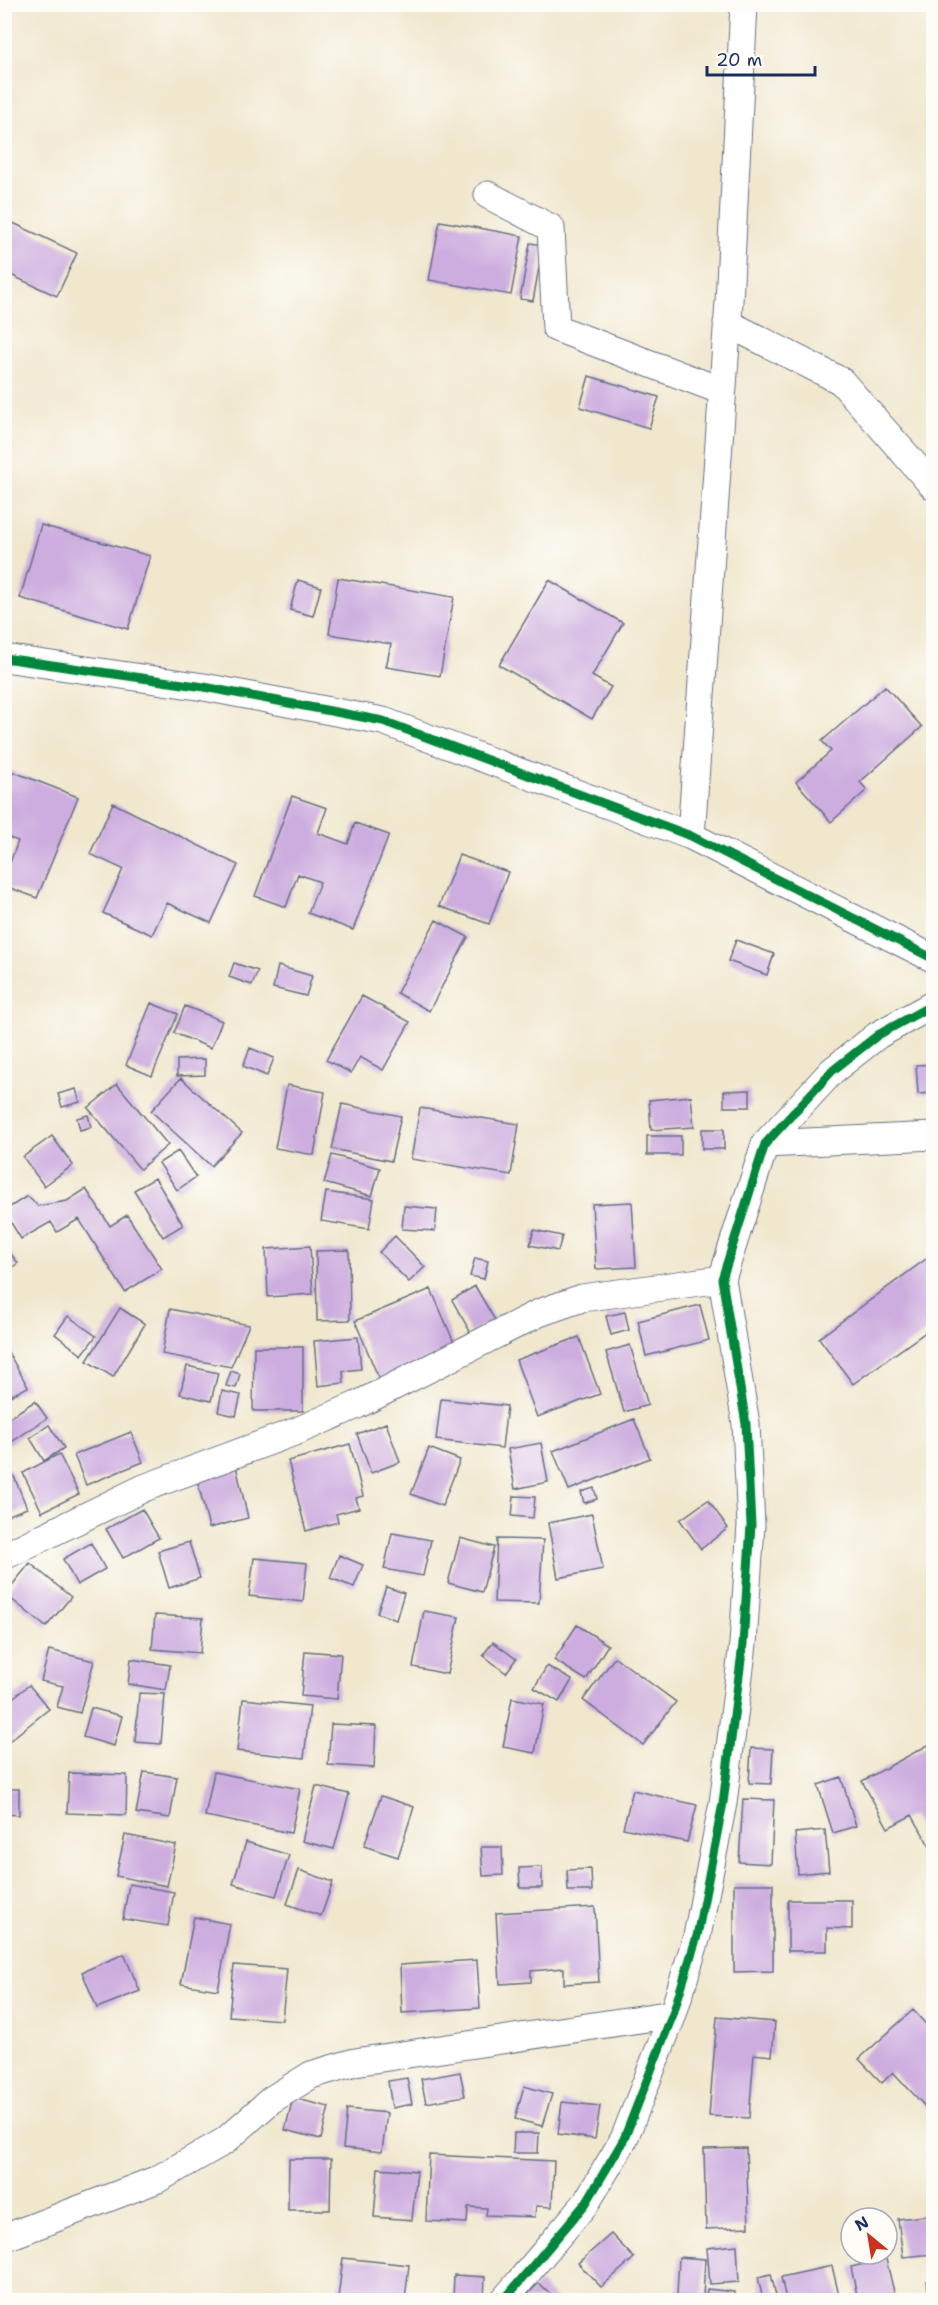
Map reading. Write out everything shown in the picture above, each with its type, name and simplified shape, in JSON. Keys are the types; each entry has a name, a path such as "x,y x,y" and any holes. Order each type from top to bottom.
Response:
{"street":[{"path":"691,836 727,323 744,4"},
{"path":"488,195 551,228 556,328 722,391"},
{"path":"727,323 841,381 933,487"},
{"path":"4,657 204,687 383,721 691,836 933,959"},
{"path":"504,2301 586,2203 624,2139 673,2014 697,1936 716,1836 743,1644 751,1524 746,1424 722,1279 765,1144 832,1071 878,1035 933,1004"},
{"path":"765,1144 933,1136"},
{"path":"4,1556 144,1488 297,1431 357,1405 539,1313 582,1298 722,1279"},
{"path":"4,2238 158,2179 225,2141 271,2100 310,2075 355,2062 673,2014"}],"building":[{"path":"440,221 522,236 511,295 429,280"},
{"path":"11,222 77,253 57,296 4,272 4,235"},
{"path":"530,243 543,245 533,301 520,299"},
{"path":"589,376 659,397 649,428 580,407"},
{"path":"41,525 150,556 128,629 20,598"},
{"path":"338,578 454,597 440,676 386,667 391,644 329,634"},
{"path":"298,580 321,587 313,616 290,610"},
{"path":"549,580 623,623 592,676 611,687 592,719 499,665"},
{"path":"885,686 922,727 860,782 867,790 831,822 796,782 831,751 822,741"},
{"path":"4,768 78,797 37,898 5,886 5,876 18,841 4,836"},
{"path":"292,796 327,808 318,833 348,844 355,823 389,835 353,930 308,913 320,882 298,874 286,907 255,896"},
{"path":"113,803 238,865 211,923 167,903 152,935 103,913 123,869 90,854"},
{"path":"459,855 508,872 489,924 439,906"},
{"path":"436,920 468,937 429,1011 397,993"},
{"path":"736,940 774,954 767,975 728,961"},
{"path":"234,963 258,971 252,985 229,977"},
{"path":"278,966 312,976 306,996 273,988"},
{"path":"362,996 410,1022 383,1070 360,1057 351,1073 326,1060"},
{"path":"151,1003 178,1014 152,1076 126,1065"},
{"path":"185,1006 222,1021 211,1048 174,1033"},
{"path":"250,1048 274,1058 267,1076 243,1066"},
{"path":"205,1059 205,1075 177,1076 177,1060"},
{"path":"934,1064 934,1093 918,1094 916,1065"},
{"path":"181,1078 242,1133 211,1166 151,1111"},
{"path":"117,1084 168,1145 140,1169 88,1108"},
{"path":"287,1085 325,1092 314,1155 275,1148"},
{"path":"76,1089 80,1102 62,1107 58,1094"},
{"path":"750,1090 750,1107 724,1107 724,1091"},
{"path":"691,1096 694,1127 651,1130 649,1100"},
{"path":"342,1104 401,1116 391,1161 332,1149"},
{"path":"420,1108 519,1124 511,1175 411,1159"},
{"path":"88,1115 91,1127 80,1130 77,1118"},
{"path":"702,1129 724,1129 724,1149 702,1149"},
{"path":"52,1136 73,1165 44,1186 23,1157"},
{"path":"647,1136 681,1136 681,1155 647,1155"},
{"path":"178,1151 196,1177 177,1190 159,1163"},
{"path":"332,1155 380,1168 372,1196 324,1183"},
{"path":"155,1178 183,1225 163,1237 134,1190"},
{"path":"86,1189 110,1226 127,1215 162,1269 125,1292 79,1219 57,1232 51,1222 21,1239 4,1211 27,1196 38,1206 67,1201"},
{"path":"326,1192 374,1199 369,1229 321,1221"},
{"path":"632,1202 636,1267 596,1269 592,1204"},
{"path":"404,1206 437,1209 435,1231 402,1229"},
{"path":"534,1230 562,1236 558,1251 530,1245"},
{"path":"395,1236 425,1267 409,1282 379,1252"},
{"path":"4,1246 18,1263 4,1274"},
{"path":"310,1246 313,1294 268,1297 266,1249"},
{"path":"349,1250 350,1320 317,1321 316,1251"},
{"path":"930,1256 934,1261 934,1326 853,1384 819,1338"},
{"path":"475,1258 488,1261 484,1279 470,1276"},
{"path":"475,1286 495,1320 471,1333 452,1300"},
{"path":"431,1289 456,1347 379,1379 355,1321"},
{"path":"700,1305 709,1340 646,1356 638,1321"},
{"path":"120,1308 145,1324 113,1377 87,1361"},
{"path":"170,1309 249,1325 231,1367 162,1354"},
{"path":"625,1312 629,1330 611,1335 606,1316"},
{"path":"68,1316 96,1336 82,1355 55,1334"},
{"path":"358,1337 361,1369 343,1371 344,1383 318,1386 314,1341"},
{"path":"579,1337 600,1394 537,1417 516,1360"},
{"path":"4,1345 28,1387 4,1399"},
{"path":"630,1345 648,1405 624,1412 606,1352"},
{"path":"254,1347 303,1347 303,1411 253,1411"},
{"path":"187,1366 218,1373 211,1401 180,1394"},
{"path":"231,1371 240,1374 236,1388 226,1386"},
{"path":"222,1391 241,1395 236,1416 218,1412"},
{"path":"441,1399 507,1406 502,1448 436,1440"},
{"path":"35,1401 47,1418 4,1447 4,1421"},
{"path":"634,1419 650,1458 569,1490 553,1451"},
{"path":"386,1423 400,1462 371,1473 357,1434"},
{"path":"49,1425 64,1448 44,1461 30,1438"},
{"path":"131,1432 143,1462 86,1485 74,1455"},
{"path":"541,1443 548,1482 515,1489 508,1449"},
{"path":"350,1444 363,1496 356,1498 359,1508 336,1514 338,1522 306,1531 288,1461"},
{"path":"429,1448 460,1460 442,1506 411,1494"},
{"path":"59,1454 79,1494 42,1512 23,1473"},
{"path":"236,1466 248,1518 209,1528 196,1475"},
{"path":"11,1469 27,1508 4,1517 4,1472"},
{"path":"594,1488 597,1499 584,1503 581,1492"},
{"path":"514,1496 535,1497 533,1518 512,1516"},
{"path":"708,1500 728,1528 701,1549 680,1520"},
{"path":"142,1509 159,1538 123,1558 106,1529"},
{"path":"592,1514 603,1569 558,1578 548,1523"},
{"path":"392,1533 431,1540 423,1576 384,1569"},
{"path":"460,1538 494,1547 482,1592 448,1583"},
{"path":"497,1539 543,1540 539,1603 494,1602"},
{"path":"189,1542 200,1578 169,1588 158,1551"},
{"path":"91,1543 105,1569 77,1585 63,1559"},
{"path":"339,1555 363,1565 354,1587 330,1578"},
{"path":"254,1558 307,1563 303,1602 249,1596"},
{"path":"30,1563 71,1597 46,1627 5,1594"},
{"path":"386,1587 404,1593 396,1620 377,1613"},
{"path":"424,1611 459,1617 447,1674 413,1667"},
{"path":"155,1615 203,1618 200,1653 152,1649"},
{"path":"577,1625 608,1645 586,1680 554,1660"},
{"path":"493,1642 516,1659 506,1673 483,1655"},
{"path":"49,1650 94,1661 80,1713 57,1707 63,1686 41,1681"},
{"path":"305,1651 341,1654 337,1699 301,1696"},
{"path":"615,1657 676,1702 643,1745 583,1700"},
{"path":"131,1659 170,1665 166,1690 128,1684"},
{"path":"547,1666 572,1680 559,1702 534,1688"},
{"path":"29,1685 49,1709 4,1745 4,1705"},
{"path":"139,1693 165,1694 161,1744 135,1742"},
{"path":"512,1698 544,1704 535,1753 503,1747"},
{"path":"243,1699 310,1706 304,1758 237,1751"},
{"path":"91,1708 122,1716 114,1746 83,1737"},
{"path":"331,1724 376,1726 374,1768 328,1765"},
{"path":"930,1744 934,1751 934,1854 912,1815 888,1828 862,1781"},
{"path":"751,1748 773,1749 771,1784 749,1783"},
{"path":"144,1772 177,1777 170,1818 136,1813"},
{"path":"214,1772 300,1789 291,1833 205,1816"},
{"path":"69,1773 127,1775 126,1815 67,1813"},
{"path":"841,1777 856,1826 833,1833 818,1785"},
{"path":"316,1786 349,1794 334,1849 302,1841"},
{"path":"4,1789 19,1789 19,1815 4,1814"},
{"path":"633,1790 697,1805 687,1842 623,1828"},
{"path":"381,1796 414,1807 398,1857 364,1846"},
{"path":"743,1799 774,1800 771,1864 739,1862"},
{"path":"825,1830 829,1871 798,1874 795,1833"},
{"path":"125,1835 176,1845 167,1886 116,1876"},
{"path":"246,1842 289,1855 276,1896 233,1884"},
{"path":"481,1847 502,1847 503,1875 483,1876"},
{"path":"542,1867 542,1888 520,1888 519,1868"},
{"path":"591,1869 592,1891 568,1891 567,1870"},
{"path":"299,1870 333,1882 321,1916 287,1904"},
{"path":"129,1884 174,1892 168,1926 123,1919"},
{"path":"734,1884 773,1884 773,1971 734,1972"},
{"path":"788,1900 852,1900 852,1929 827,1928 827,1951 788,1951"},
{"path":"595,1907 599,1982 564,1984 564,1968 531,1971 531,1982 500,1984 496,1913"},
{"path":"194,1917 230,1924 218,1990 181,1984"},
{"path":"124,1954 140,1991 97,2008 82,1972"},
{"path":"477,1960 480,2008 402,2013 400,1965"},
{"path":"234,1965 287,1969 282,2020 229,2016"},
{"path":"913,2010 934,2033 934,2116 893,2072 882,2083 859,2059"},
{"path":"717,2017 775,2022 772,2056 754,2054 749,2118 709,2116"},
{"path":"460,2072 465,2096 426,2103 421,2079"},
{"path":"407,2078 412,2104 392,2108 388,2081"},
{"path":"524,2086 552,2094 542,2126 515,2119"},
{"path":"293,2098 329,2107 321,2139 285,2130"},
{"path":"562,2102 600,2106 595,2139 558,2134"},
{"path":"347,2109 387,2113 382,2152 343,2148"},
{"path":"514,2133 539,2133 538,2153 513,2153"},
{"path":"746,2148 749,2227 706,2229 704,2149"},
{"path":"429,2155 554,2161 552,2207 536,2206 535,2217 486,2215 487,2208 468,2207 467,2223 426,2221"},
{"path":"289,2159 331,2159 330,2210 288,2210"},
{"path":"378,2168 417,2171 412,2220 374,2217"},
{"path":"934,2215 934,2254 903,2257 899,2219"},
{"path":"611,2234 634,2258 601,2287 578,2263"},
{"path":"737,2245 739,2282 710,2284 707,2248"},
{"path":"679,2257 705,2259 703,2298 677,2296"},
{"path":"343,2258 409,2265 405,2300 338,2298"},
{"path":"832,2266 840,2300 786,2300 781,2277"},
{"path":"888,2266 896,2300 858,2300 851,2267"},
{"path":"771,2274 777,2300 763,2300 758,2277"},
{"path":"454,2275 485,2277 484,2300 453,2300"},
{"path":"934,2280 934,2300 929,2300 927,2281"},
{"path":"539,2283 556,2299 522,2300"},
{"path":"707,2289 734,2292 733,2300 706,2300"}],"cycle path":[{"path":"4,658 204,687 383,721 691,836 934,959"},
{"path":"504,2300 586,2203 624,2139 673,2014 697,1936 723,1803 743,1644 751,1525 746,1424 722,1279 765,1144 832,1071 878,1035 934,1004"}]}
